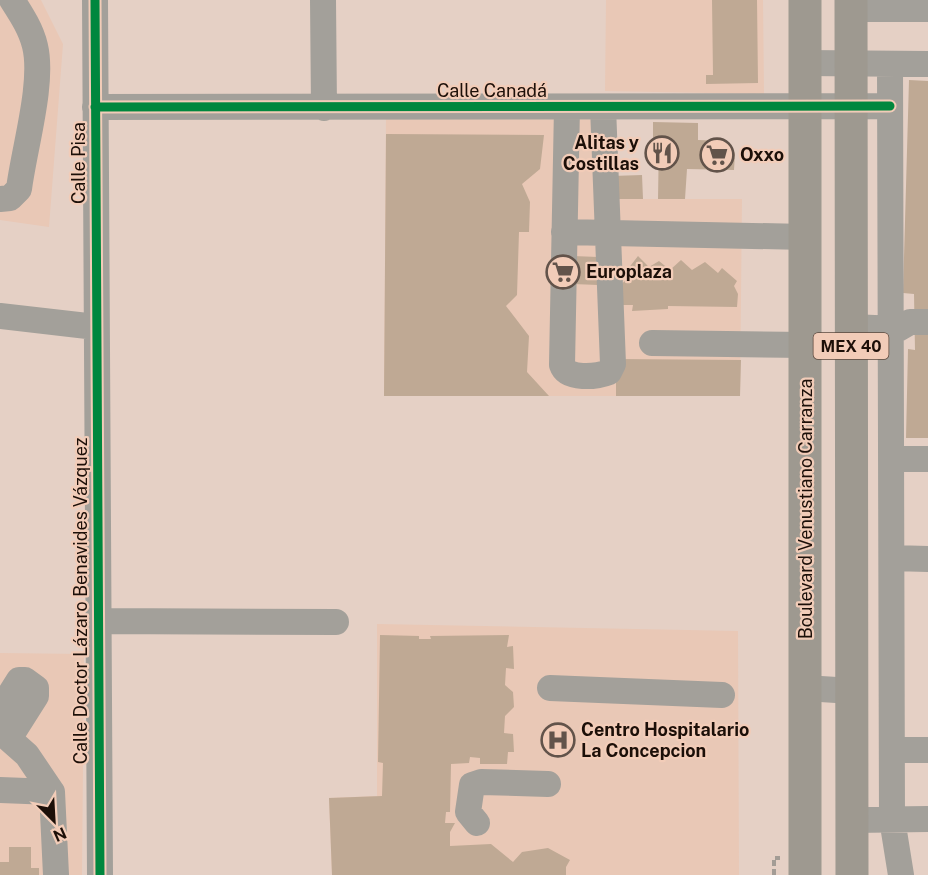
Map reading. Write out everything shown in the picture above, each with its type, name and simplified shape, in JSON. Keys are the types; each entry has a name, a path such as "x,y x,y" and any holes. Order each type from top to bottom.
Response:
{"main road":[{"name":"Boulevard Venustiano Carranza","path":"805,0 805,875"},
{"name":"MEX 40","path":"851,4 852,875"}],"street":[{"path":"0,199 10,198 19,189 38,69 35,45 26,22 12,0"},
{"name":"Calle Pisa","path":"95,0 96,327"},
{"path":"323,0 324,108"},
{"path":"851,4 928,9"},
{"path":"804,63 928,64"},
{"path":"890,64 894,329 891,459 892,819 902,875"},
{"name":"Calle Canadá","path":"95,106 324,108 890,106"},
{"path":"567,107 562,365 563,370 571,375 601,375 609,372 613,364 603,107"},
{"path":"564,232 806,237"},
{"path":"0,316 96,327"},
{"path":"851,327 894,329 910,322 928,322"},
{"name":"Calle Doctor Lázaro Benavides Vázquez","path":"96,327 100,875"},
{"path":"894,329 910,339 928,340"},
{"path":"652,343 806,345"},
{"path":"891,459 928,459"},
{"path":"892,558 928,559"},
{"path":"98,621 336,622"},
{"path":"0,710 19,680 25,680 38,690 36,696 5,734 27,755 52,792 56,875"},
{"path":"550,688 722,695"},
{"path":"805,688 852,692"},
{"path":"892,750 928,750"},
{"path":"477,823 468,812 472,785 481,782 548,784"},
{"path":"0,790 52,792"},
{"path":"852,820 928,819"}],"shaded area":[{"path":"0,0 41,0 63,44 49,227 0,220"},
{"path":"606,0 763,0 764,94 605,91"},
{"name":"Europlaza","path":"386,117 612,117 612,199 742,199 740,396 384,396"},
{"name":"Centro Hospitalario La Concepcion","path":"377,624 738,631 739,875 332,875 329,798 377,796"},
{"path":"0,653 84,654 82,875 0,875"}],"building":[{"path":"712,0 757,0 758,83 706,84 706,75 713,75"},
{"path":"909,80 928,81 928,438 906,438 908,349 915,350 914,294 903,293"},
{"path":"653,122 698,123 698,140 725,141 735,153 734,170 687,169 685,199 658,199 659,139 653,138"},
{"path":"386,134 544,135 540,169 522,184 530,202 529,232 519,232 517,295 506,306 529,336 527,372 549,396 384,396"},
{"path":"642,175 643,199 612,199 612,176"},
{"path":"573,256 598,257 598,285 573,284"},
{"path":"638,256 649,267 659,261 670,270 681,260 692,270 705,262 718,273 722,268 737,281 734,286 738,294 737,307 668,306 668,309 632,311 633,305 618,305 619,287 632,273 628,269"},
{"path":"616,359 741,360 740,396 616,396"},
{"path":"380,635 419,636 419,639 431,639 430,636 509,635 507,647 513,646 514,669 506,668 505,685 513,692 514,707 505,716 504,733 513,734 514,752 508,752 507,764 480,764 480,758 470,757 469,763 451,764 450,812 446,812 445,823 455,823 450,832 450,846 491,844 513,862 522,852 548,848 570,860 566,867 566,875 332,875 329,798 382,796 383,763 378,762"},
{"path":"9,847 31,847 31,868 39,868 39,875 0,875 0,862 9,862"}],"cycle path":[{"path":"95,0 100,875"},
{"path":"95,107 890,106"}],"place":[{"name":"Alitas y Costillas","path":"662,153"},
{"name":"Oxxo","path":"717,155"},
{"name":"Europlaza","path":"563,272"},
{"name":"Centro Hospitalario La Concepcion","path":"558,740"}]}
